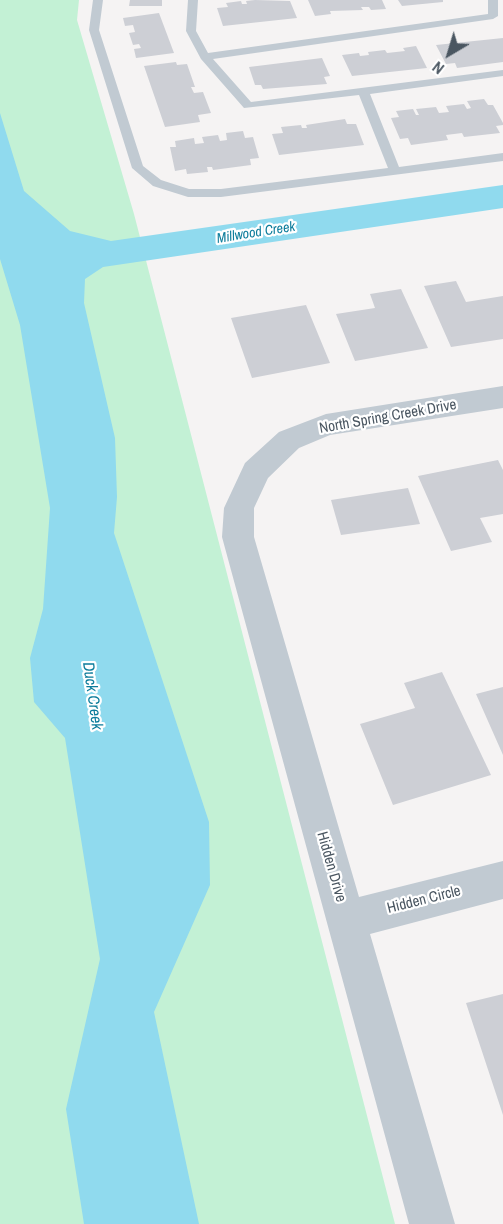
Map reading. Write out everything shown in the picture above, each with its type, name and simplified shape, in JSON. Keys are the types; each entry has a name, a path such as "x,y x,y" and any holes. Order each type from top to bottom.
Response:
{"street":[{"name":"North Spring Creek Drive","path":"239,508 256,471 289,440 326,425 503,397"},
{"name":"Hidden Drive","path":"239,508 238,537 432,1224"},
{"name":"Hidden Circle","path":"346,920 503,880"}],"lane":[{"path":"98,0 94,30 138,168 157,183 189,193 221,193 503,157"},
{"path":"193,0 191,31 205,57 248,106 503,73"},
{"path":"205,57 493,16 493,0"},
{"path":"363,91 395,171"}],"green space":[{"path":"0,0 79,0 77,20 134,214 395,1224 0,1224"}],"water":[{"path":"0,113 24,191 70,231 111,241 503,185 503,208 103,267 85,279 84,303 115,438 117,497 114,533 209,822 210,885 154,1012 199,1224 84,1224 66,1109 100,959 65,738 34,702 30,658 43,609 50,508 20,325 0,259"}],"building":[{"path":"130,0 162,0 162,6 129,6"},
{"path":"308,0 382,0 386,9 371,10 369,7 361,7 363,10 330,11 331,14 315,16"},
{"path":"398,0 443,0 443,2 402,6"},
{"path":"241,1 242,4 247,4 246,1 290,1 297,18 223,26 217,8 228,7 226,3"},
{"path":"159,13 174,53 136,58 134,49 141,48 139,44 133,45 129,33 135,32 133,25 125,26 123,18"},
{"path":"503,38 503,62 457,68 455,63 446,64 436,45"},
{"path":"416,46 427,68 352,76 342,55 359,53 360,56 369,55 368,52 385,50 387,53 405,51 403,48"},
{"path":"322,58 330,76 324,77 327,84 263,89 261,85 255,85 249,67"},
{"path":"176,62 177,65 187,64 195,87 191,87 194,93 203,92 211,113 198,115 200,122 165,127 144,66"},
{"path":"484,99 488,105 493,105 503,123 503,125 496,126 500,133 464,137 462,133 446,135 448,140 411,145 408,138 400,139 391,118 399,117 396,111 413,109 416,115 419,115 416,109 436,107 439,113 449,112 446,106 464,104 467,109 471,108 467,101"},
{"path":"345,119 347,124 356,124 364,145 279,155 272,134 283,133 281,127 301,125 302,128 307,128 306,125"},
{"path":"243,131 245,138 253,137 259,158 250,159 251,165 213,170 212,167 207,167 208,172 187,174 186,169 175,171 170,147 176,147 175,141 194,138 195,144 204,143 202,137 218,135 220,141 227,140 226,133"},
{"path":"456,281 466,302 503,296 503,339 451,347 424,286"},
{"path":"401,289 428,348 355,361 336,314 375,308 370,294"},
{"path":"306,305 330,363 252,378 231,318"},
{"path":"498,460 503,470 503,514 480,518 492,542 451,551 418,476"},
{"path":"408,488 420,524 341,535 331,500"},
{"path":"442,672 491,775 393,805 360,724 415,708 404,683"},
{"path":"503,687 503,755 476,694"},
{"path":"503,994 503,1115 466,1003"}],"water label":[{"name":"Millwood Creek","path":"256,233"},
{"name":"Duck Creek","path":"92,696"}]}
